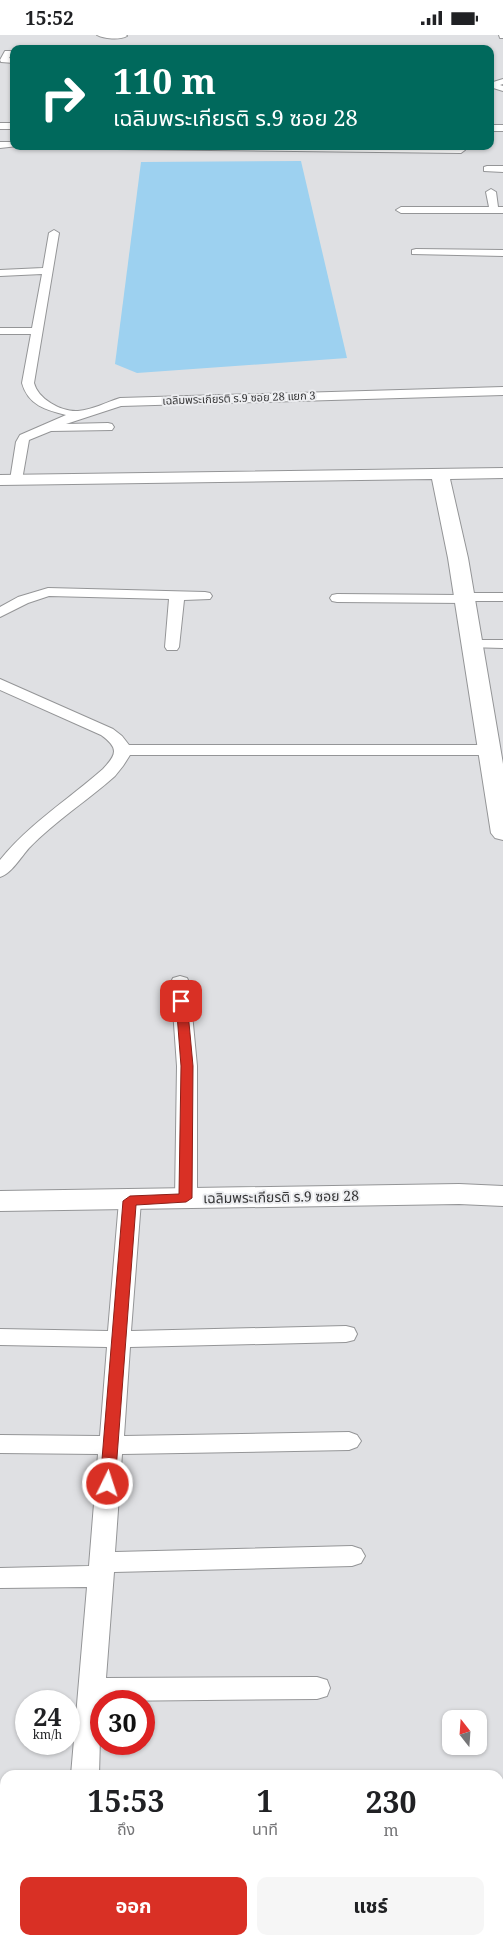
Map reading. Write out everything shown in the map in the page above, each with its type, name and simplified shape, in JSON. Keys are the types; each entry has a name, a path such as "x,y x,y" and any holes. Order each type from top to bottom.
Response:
{"main road":[{"name":"เฉลิมพระเกียรติ ร.9 ซอย 28 แยก 3","path":"8,480 503,473"},
{"path":"440,474 471,644 493,749 503,833"},
{"name":"เฉลิมพระเกียรติ ร.9 ซอย 28","path":"0,1201 130,1201 186,1198 459,1194 503,1196"}],"street":[{"path":"101,35 122,35"},
{"path":"7,53 4,60 10,61"},
{"path":"487,169 503,169"},
{"path":"401,210 432,206 499,210 491,193"},
{"path":"54,233 28,383 29,392 43,405 77,415"},
{"path":"416,252 503,248"},
{"path":"0,273 48,271"},
{"path":"0,331 37,331"},
{"name":"เฉลิมพระเกียรติ ร.9 ซอย 28 แยก 3","path":"8,480 24,438 77,415 120,402 503,391"},
{"path":"48,428 108,427"},
{"path":"0,613 23,600 48,592 205,596"},
{"path":"172,647 178,595"},
{"path":"337,598 503,597"},
{"path":"471,644 503,644"},
{"path":"0,684 107,732 117,739 123,749 121,759 110,770 36,832 0,871"},
{"path":"123,749 493,749"},
{"path":"180,981 187,1066 186,1198"},
{"path":"130,1201 92,1690 317,1688"},
{"path":"0,1337 119,1339 346,1334"},
{"path":"0,1444 111,1445 349,1441"},
{"path":"0,1578 101,1569 352,1555"},
{"path":"85,1770 90,1714"}],"water":[{"path":"301,161 347,358 137,373 115,364 141,162"}],"route":[{"path":"108,1484 130,1201 186,1198 187,1066 181,1001"}]}
